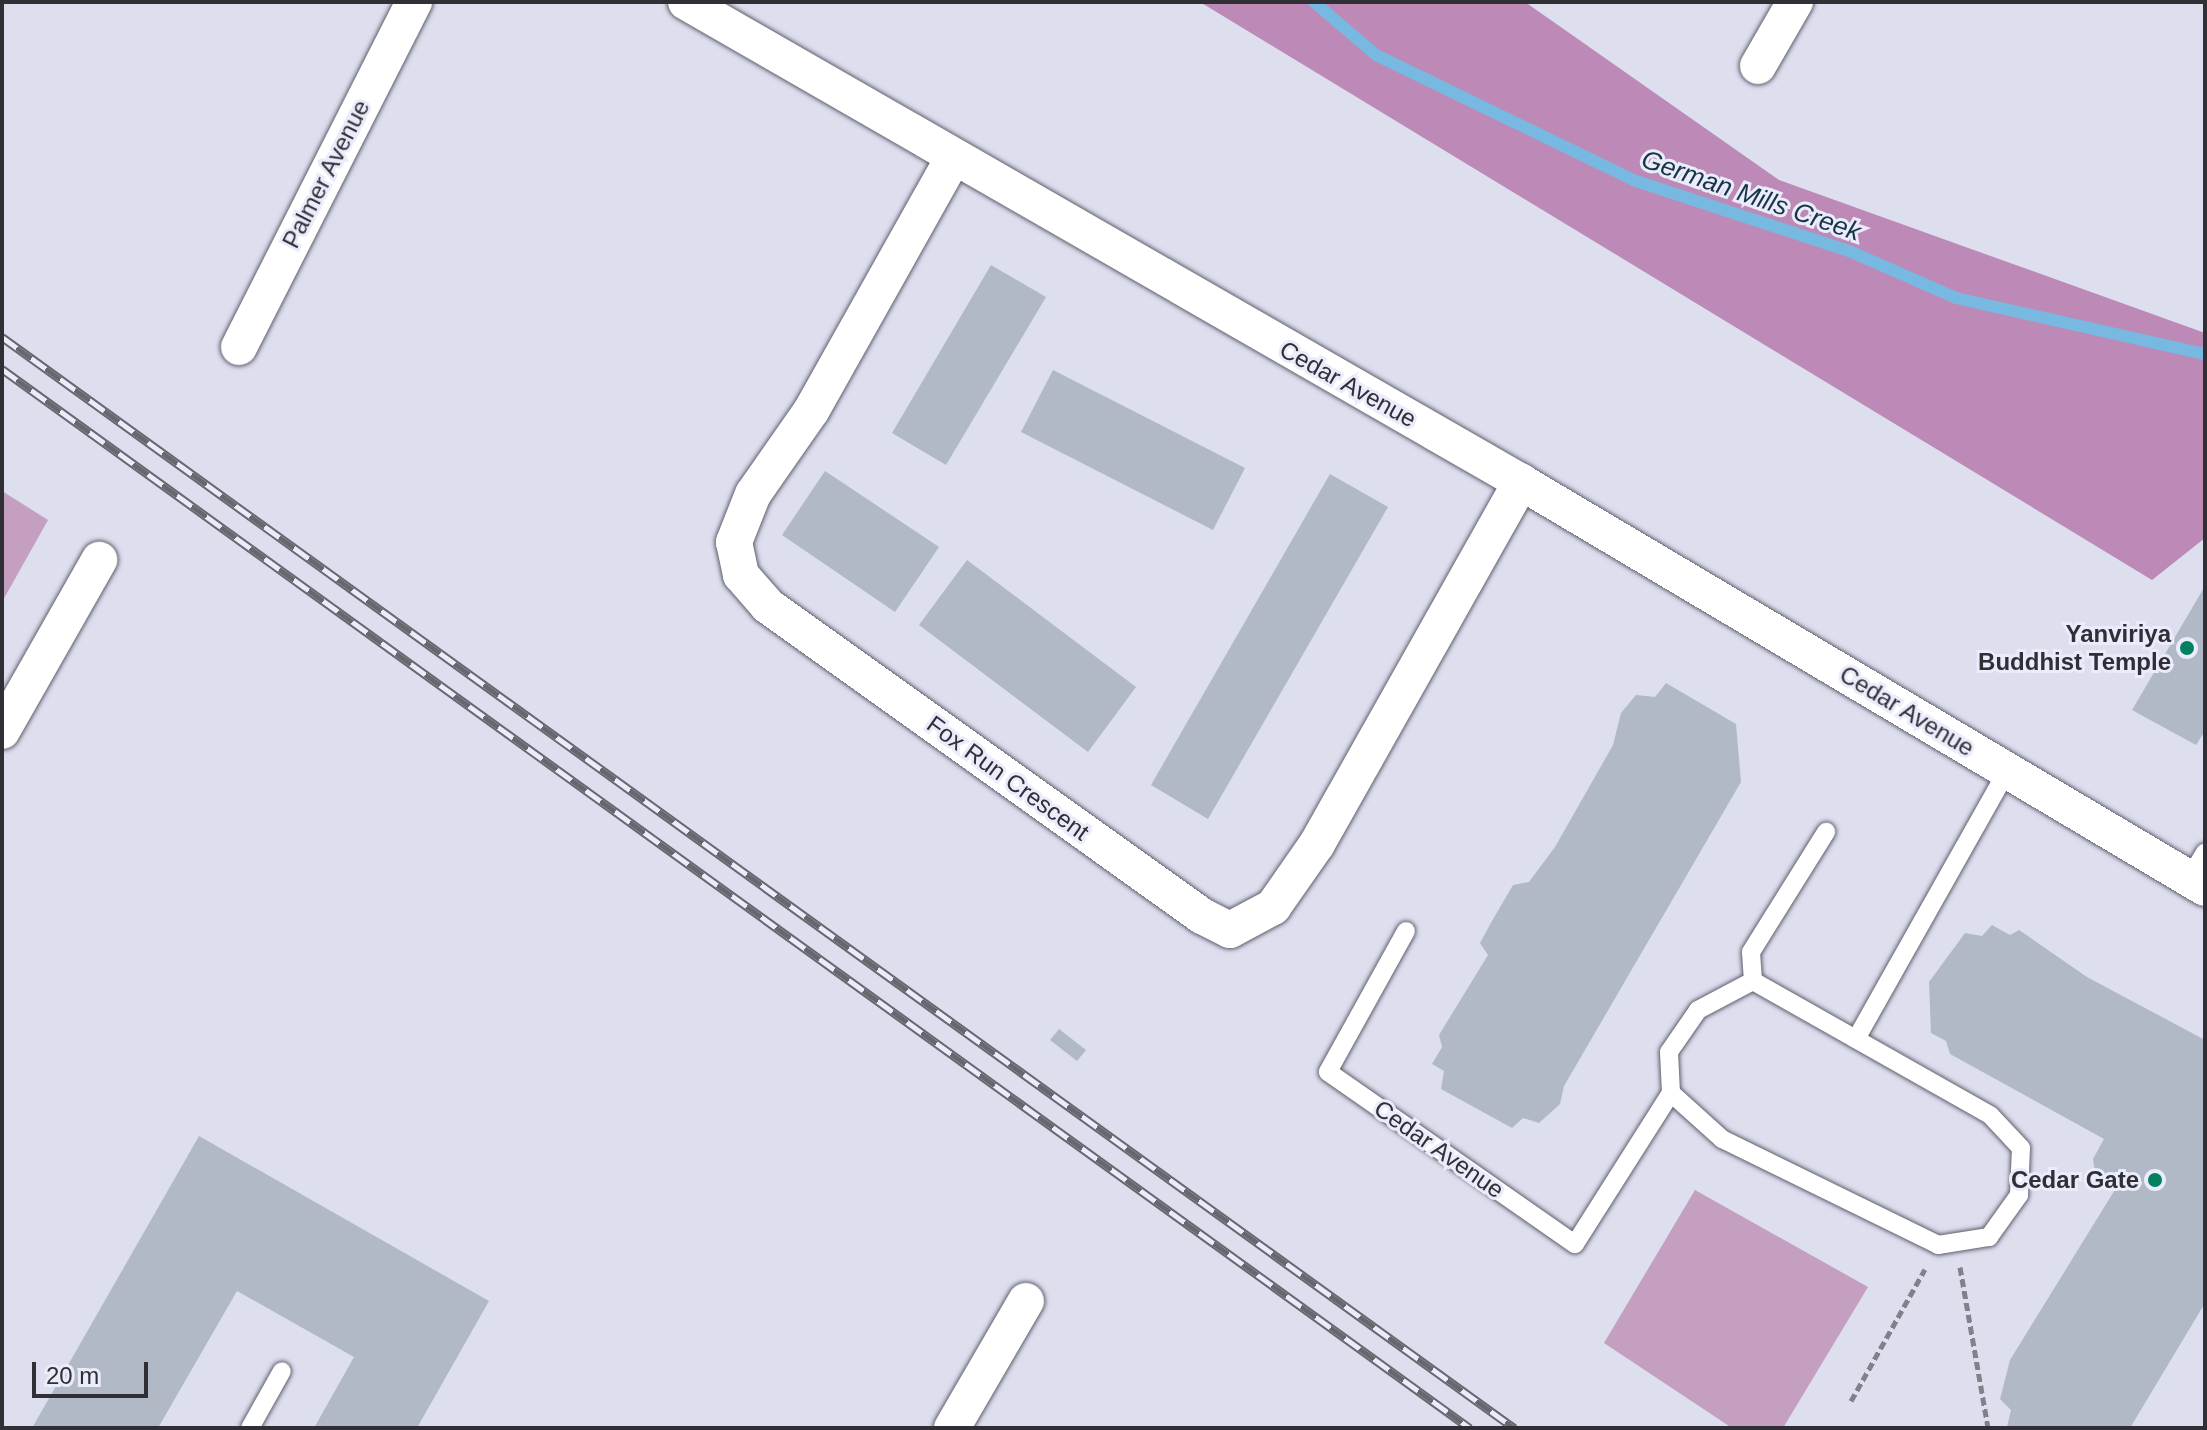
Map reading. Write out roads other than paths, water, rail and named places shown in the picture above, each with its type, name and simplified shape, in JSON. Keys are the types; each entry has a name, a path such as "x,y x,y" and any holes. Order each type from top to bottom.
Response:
{"street":[{"name":"Palmer Avenue","path":"239,347 414,2"},
{"name":"Cedar Avenue","path":"686,2 952,160 1521,482 2007,771 2200,873"},
{"path":"1758,66 1795,2"},
{"name":"Fox Run Crescent","path":"952,160 811,411 753,494 734,542 741,575 768,606 1202,916 1230,930 1273,907 1317,844 1521,482"},
{"path":"2,731 99,560"},
{"path":"952,1428 1026,1301"}],"lane":[{"path":"1856,1039 2007,771"},
{"path":"1753,981 1751,952 1826,832"},
{"name":"Cedar Avenue","path":"1406,931 1328,1072 1575,1244 1671,1093"},
{"path":"1753,981 1990,1115 2021,1148 2019,1195 1989,1237 1947,1244 1722,1139 1671,1093 1669,1052 1698,1010 1753,981"},
{"path":"250,1428 282,1371"}],"waterway":[{"name":"German Mills Creek","path":"1314,2 1376,55 1633,180 1849,251 1956,298 2205,354"}],"railway":[{"path":"2,337 1514,1428"},
{"path":"2,369 1470,1428"}],"place":[{"name":"Yanviriya Buddhist Temple","path":"2187,648"},
{"name":"Cedar Gate","path":"2155,1180"}]}
